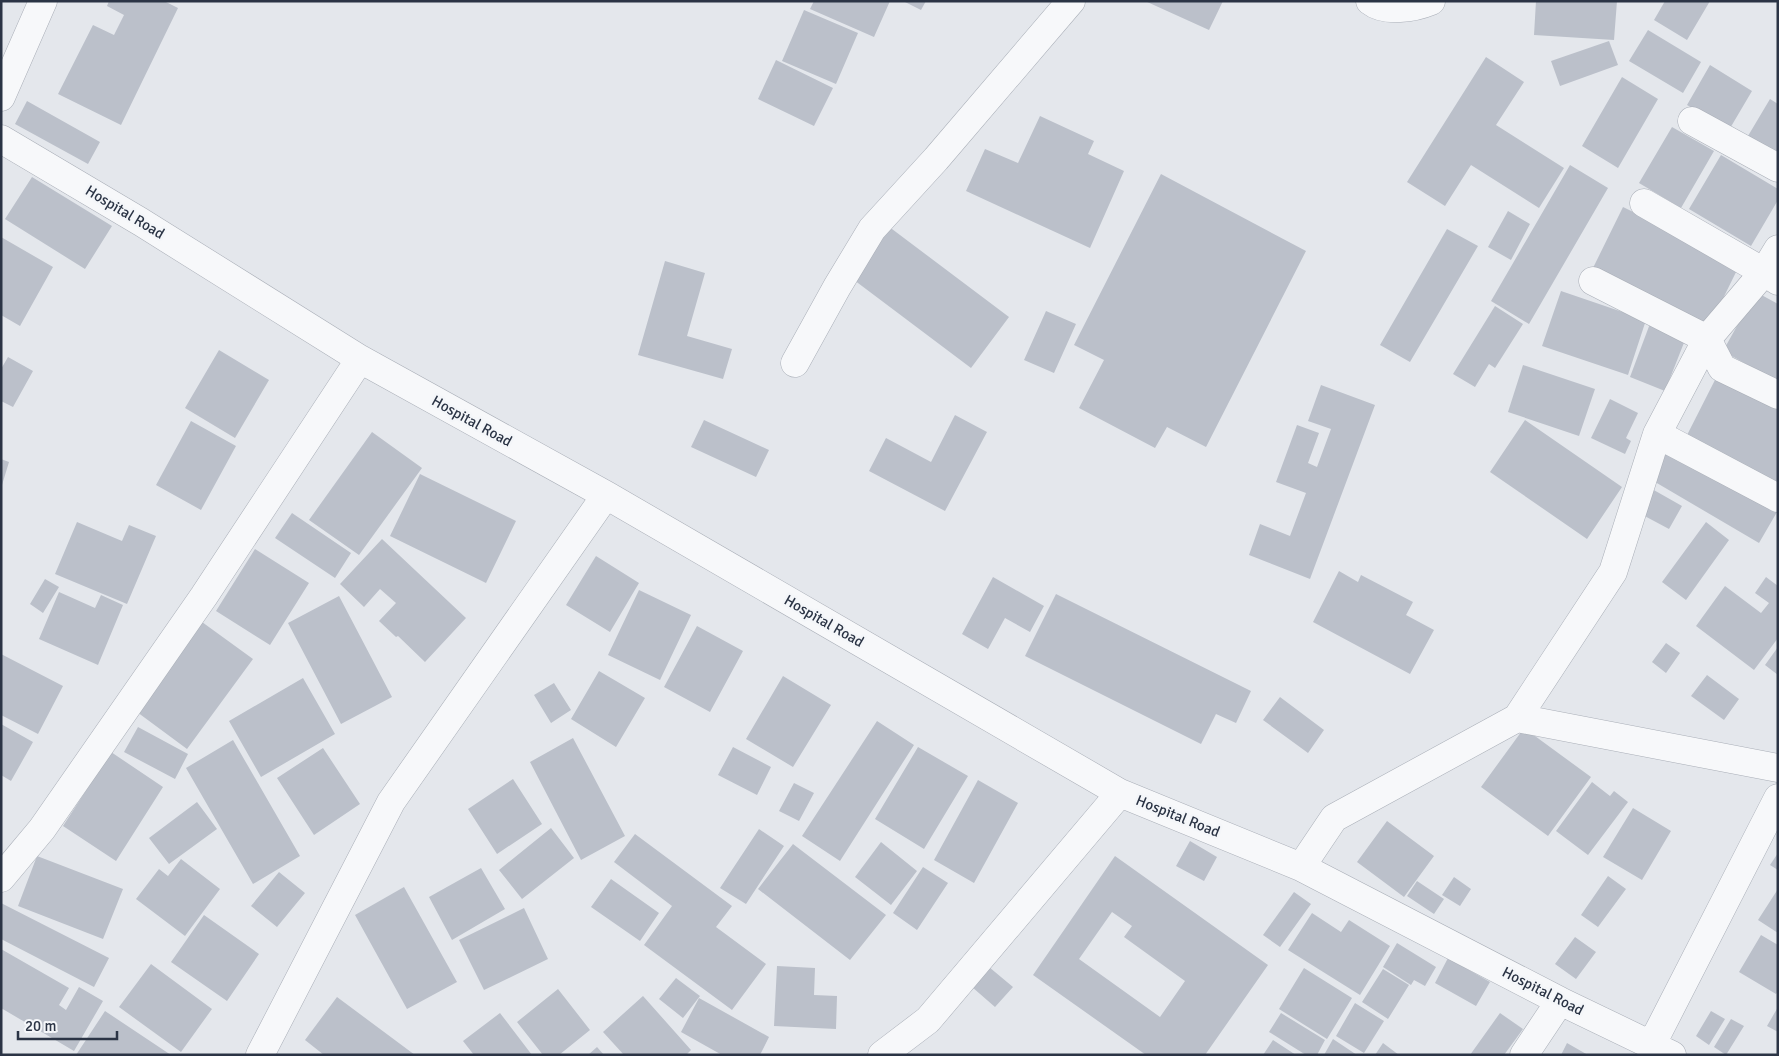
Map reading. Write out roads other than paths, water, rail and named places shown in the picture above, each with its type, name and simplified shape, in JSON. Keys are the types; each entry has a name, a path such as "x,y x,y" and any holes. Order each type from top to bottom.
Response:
{"street":[{"path":"1,97 43,1"},
{"path":"795,363 836,287 872,229 936,159 1071,1"},
{"path":"1370,1 1376,6 1401,8 1431,1"},
{"path":"1692,121 1778,168"},
{"name":"Hospital Road","path":"1,139 141,222 360,359 606,496 1120,793 1301,867 1560,1001 1662,1050"},
{"path":"1644,203 1771,277"},
{"path":"1301,867 1334,818 1517,718 1613,572 1657,434 1707,339 1771,277 1778,249"},
{"path":"1593,281 1707,339 1722,368 1778,395"},
{"path":"1,878 42,829 199,604 360,359"},
{"path":"1657,434 1778,498"},
{"path":"260,1055 391,802 606,496"},
{"path":"1517,718 1778,768"},
{"path":"882,1055 928,1020 1120,793"},
{"path":"1662,1050 1778,798"},
{"path":"1524,1055 1560,1001"}]}
